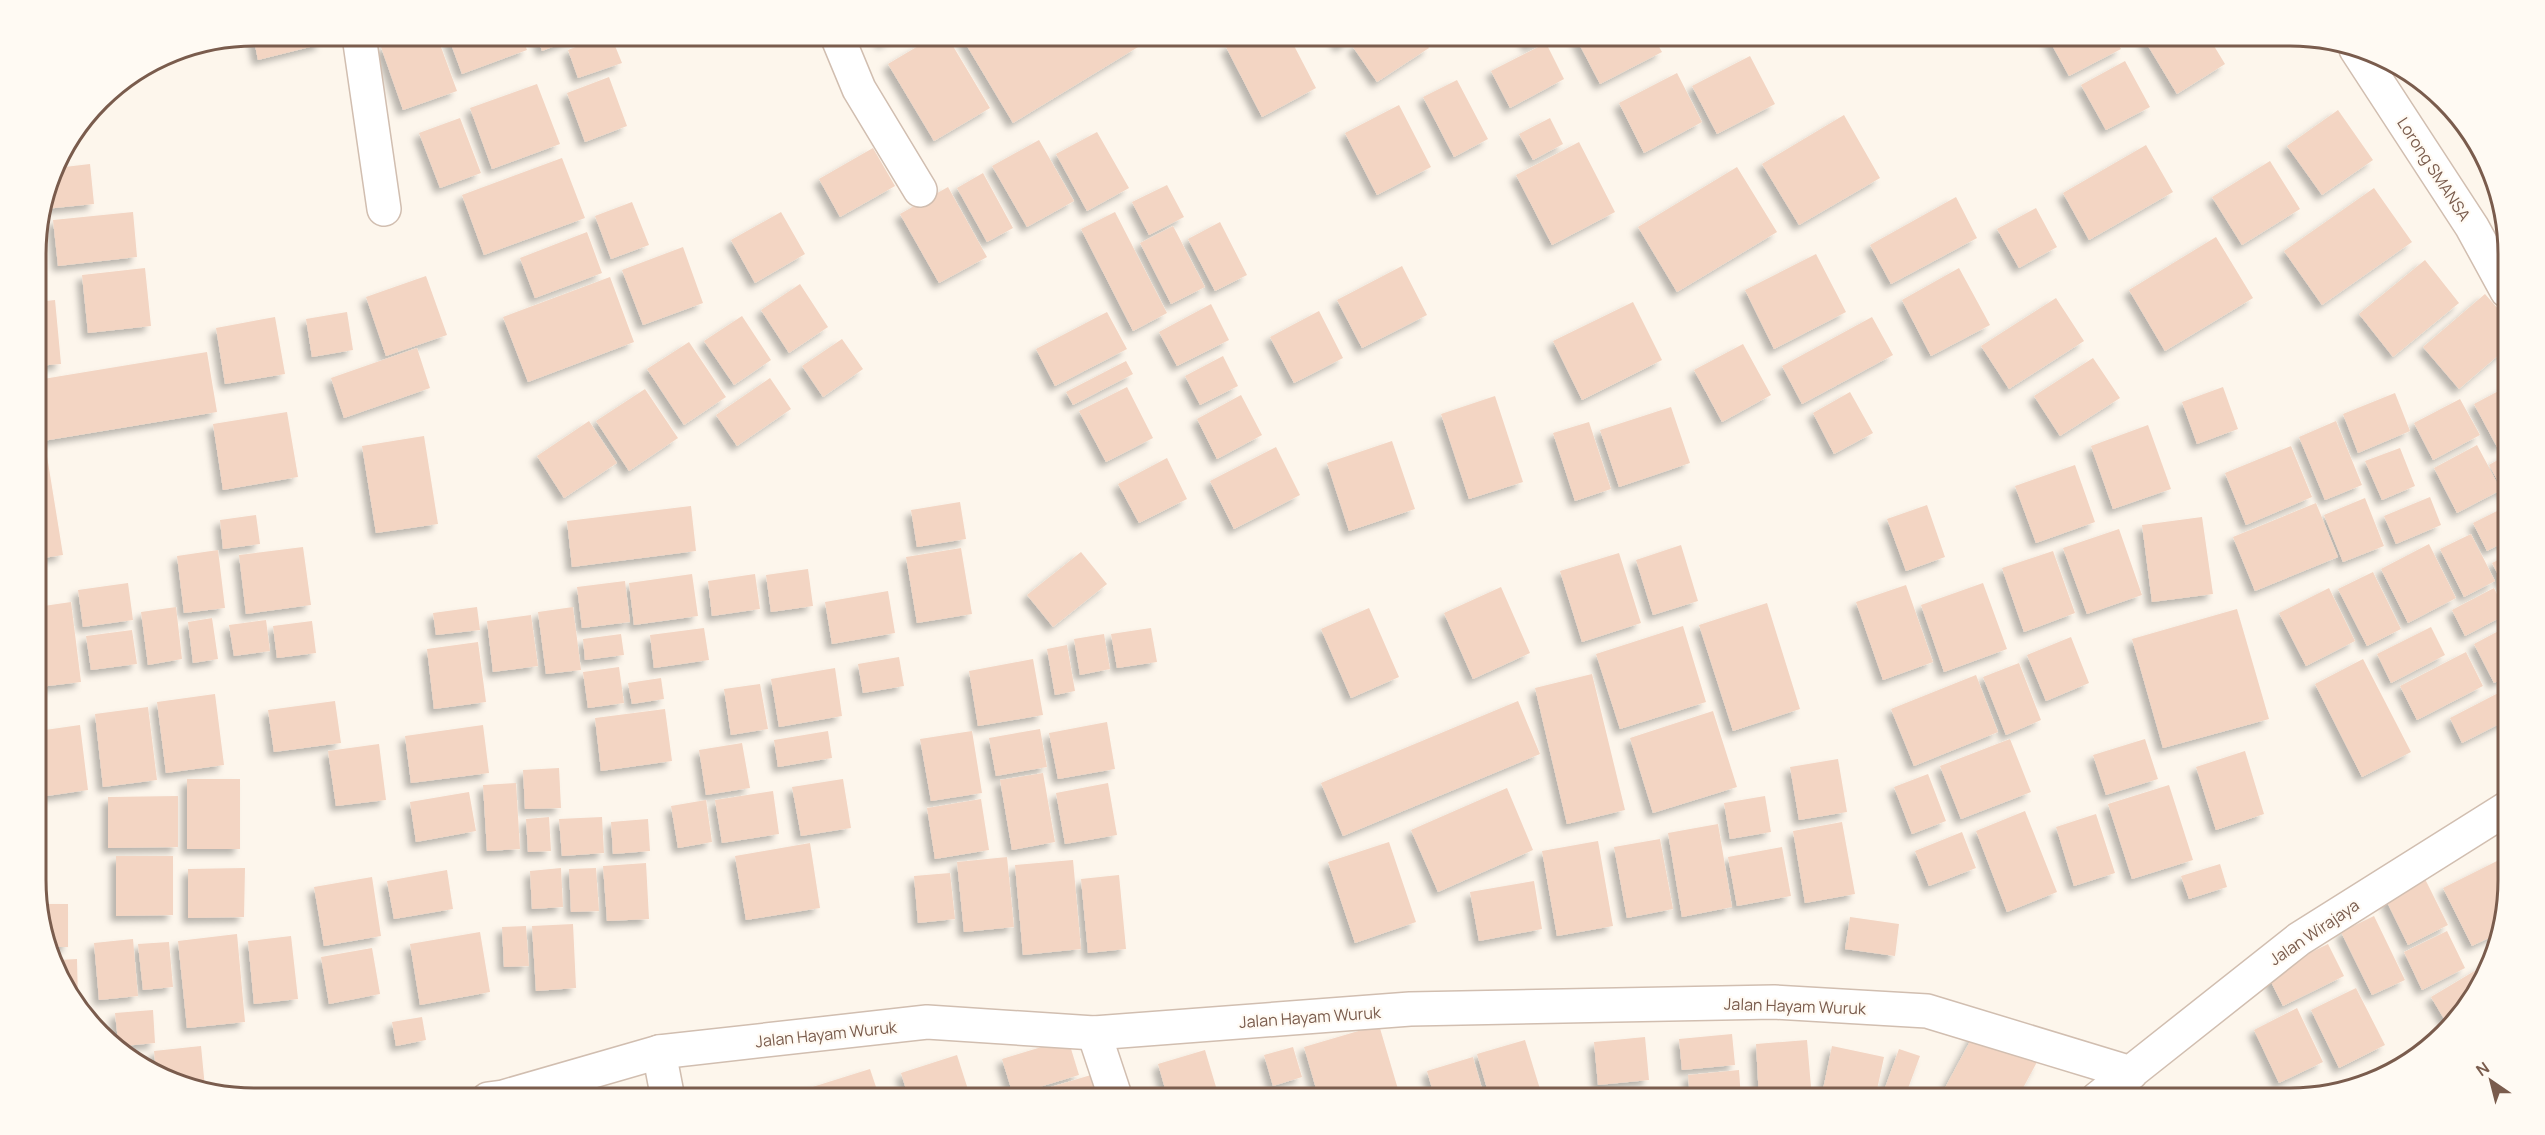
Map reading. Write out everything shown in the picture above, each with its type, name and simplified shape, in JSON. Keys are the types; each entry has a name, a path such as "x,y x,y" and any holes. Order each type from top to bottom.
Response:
{"street":[{"path":"360,46 384,209"},
{"path":"841,46 859,88 920,190"},
{"name":"Lorong SMANSA","path":"2363,60 2472,227 2498,275"},
{"name":"Jalan Wirajaya","path":"2135,1086 2228,993 2299,939 2498,814"},
{"name":"Jalan Hayam Wuruk","path":"535,1088 659,1052 927,1022 1094,1034 1410,1009 1774,1002 1927,1011 2135,1086"},
{"path":"1094,1034 1112,1088"},
{"path":"659,1052 666,1088"}],"building":[{"path":"255,46 314,46 258,60"},
{"path":"441,46 457,91 403,110 381,47"},
{"path":"452,46 526,46 527,50 462,74"},
{"path":"540,46 555,46 542,51"},
{"path":"578,46 615,46 622,63 578,78 568,50"},
{"path":"918,46 953,46 990,108 934,141 888,64"},
{"path":"967,46 1138,47 1013,123"},
{"path":"1294,46 1316,88 1262,117 1226,47"},
{"path":"1428,46 1429,48 1377,82 1353,47"},
{"path":"1540,46 1548,46 1564,79 1510,108 1491,71"},
{"path":"1580,46 1659,46 1662,52 1600,84"},
{"path":"2052,46 2119,46 2121,49 2069,76"},
{"path":"2148,46 2214,46 2225,64 2177,94"},
{"path":"1750,56 1775,104 1717,134 1692,86"},
{"path":"2125,61 2150,107 2106,130 2081,85"},
{"path":"1677,73 1702,122 1644,153 1619,103"},
{"path":"609,77 627,126 585,142 567,93"},
{"path":"1457,80 1488,139 1454,157 1423,97"},
{"path":"537,84 560,144 492,169 470,108"},
{"path":"1399,105 1431,167 1377,195 1345,133"},
{"path":"2338,110 2373,160 2322,195 2287,146"},
{"path":"1844,115 1880,178 1799,225 1762,164"},
{"path":"460,118 481,173 440,188 419,133"},
{"path":"1550,118 1563,144 1533,160 1519,134"},
{"path":"1097,132 1129,188 1087,211 1056,154"},
{"path":"1039,140 1074,201 1027,227 992,166"},
{"path":"1579,142 1615,212 1552,245 1516,175"},
{"path":"2146,145 2173,192 2089,240 2063,193"},
{"path":"873,148 895,186 840,217 819,179"},
{"path":"562,158 585,218 484,255 462,195"},
{"path":"2270,161 2300,209 2242,245 2212,197"},
{"path":"90,164 94,204 52,208 66,167"},
{"path":"1737,167 1777,232 1677,292 1638,227"},
{"path":"983,173 1013,228 987,242 957,188"},
{"path":"1167,185 1184,217 1149,235 1132,202"},
{"path":"948,187 987,257 939,283 900,214"},
{"path":"2374,188 2412,242 2322,305 2284,251"},
{"path":"1956,197 1977,238 1891,284 1870,245"},
{"path":"632,202 649,245 611,259 595,216"},
{"path":"2036,208 2057,247 2019,268 1997,229"},
{"path":"133,212 137,257 58,266 53,220"},
{"path":"781,212 805,254 755,283 731,240"},
{"path":"1115,212 1167,313 1133,331 1081,229"},
{"path":"1220,222 1247,275 1215,291 1188,239"},
{"path":"1173,226 1205,287 1171,304 1140,243"},
{"path":"587,232 602,273 535,298 520,258"},
{"path":"2216,237 2253,298 2165,351 2129,290"},
{"path":"683,247 703,303 643,325 622,270"},
{"path":"1816,254 1846,312 1774,349 1745,290"},
{"path":"2425,260 2459,303 2393,357 2359,314"},
{"path":"1402,266 1427,315 1362,348 1337,300"},
{"path":"145,268 151,326 88,333 82,275"},
{"path":"1959,268 1990,325 1931,356 1902,300"},
{"path":"426,276 447,335 386,356 366,297"},
{"path":"610,277 634,342 528,382 503,317"},
{"path":"800,284 828,327 789,353 761,310"},
{"path":"2485,294 2498,309 2498,356 2459,389 2423,347"},
{"path":"2056,298 2084,341 2009,389 1981,346"},
{"path":"55,300 61,364 47,365 47,301"},
{"path":"1633,302 1662,360 1582,400 1553,341"},
{"path":"1211,304 1229,340 1177,366 1159,332"},
{"path":"1319,311 1343,358 1294,383 1270,337"},
{"path":"347,312 353,350 312,357 306,319"},
{"path":"1107,312 1127,349 1055,386 1036,349"},
{"path":"742,316 771,360 734,385 704,341"},
{"path":"275,317 285,374 225,384 216,328"},
{"path":"1872,317 1893,355 1802,404 1782,366"},
{"path":"842,339 863,369 823,397 802,366"},
{"path":"689,342 726,397 684,425 647,369"},
{"path":"1743,344 1771,395 1722,422 1694,370"},
{"path":"417,348 430,388 344,418 331,378"},
{"path":"207,352 217,412 47,440 47,378"},
{"path":"1223,356 1238,386 1200,405 1185,376"},
{"path":"2093,358 2120,398 2060,436 2034,396"},
{"path":"1126,361 1133,374 1073,405 1066,392"},
{"path":"770,378 791,409 737,446 716,415"},
{"path":"1127,387 1153,438 1106,462 1079,411"},
{"path":"2223,387 2238,429 2197,444 2182,402"},
{"path":"645,389 678,438 629,471 596,421"},
{"path":"2498,391 2498,446 2497,447 2474,404"},
{"path":"1850,392 1873,433 1834,454 1813,413"},
{"path":"2395,393 2410,431 2358,453 2343,414"},
{"path":"1241,395 1262,435 1217,459 1197,419"},
{"path":"1495,396 1523,482 1469,499 1441,414"},
{"path":"2460,399 2480,435 2433,460 2414,423"},
{"path":"1671,407 1690,463 1619,487 1600,430"},
{"path":"287,412 298,477 223,490 213,424"},
{"path":"589,421 617,463 564,498 537,456"},
{"path":"2336,421 2362,485 2325,500 2299,437"},
{"path":"1589,422 1611,489 1575,501 1553,433"},
{"path":"2148,425 2171,489 2113,509 2091,446"},
{"path":"424,436 438,524 376,533 362,446"},
{"path":"1392,441 1415,509 1349,531 1327,463"},
{"path":"2477,445 2498,484 2498,492 2457,513 2434,468"},
{"path":"2291,446 2312,497 2246,525 2225,473"},
{"path":"1276,447 1300,495 1234,529 1210,481"},
{"path":"2400,448 2415,486 2382,500 2365,461"},
{"path":"47,454 63,555 47,558"},
{"path":"1167,458 1187,499 1139,523 1118,484"},
{"path":"2498,460 2498,482 2489,465"},
{"path":"2075,465 2095,522 2036,543 2015,486"},
{"path":"2430,497 2441,525 2396,544 2384,516"},
{"path":"2365,498 2384,546 2343,562 2324,515"},
{"path":"960,502 966,539 917,547 911,510"},
{"path":"2316,503 2338,557 2255,591 2233,537"},
{"path":"1927,505 1945,557 1906,571 1887,519"},
{"path":"691,506 696,551 572,567 567,521"},
{"path":"2498,510 2498,545 2487,551 2473,523"},
{"path":"256,515 260,544 223,549 220,520"},
{"path":"2202,517 2213,594 2152,602 2142,525"},
{"path":"2119,529 2142,595 2087,614 2063,548"},
{"path":"2471,534 2495,581 2464,597 2440,549"},
{"path":"2429,544 2456,598 2408,623 2381,569"},
{"path":"1681,545 1698,601 1653,615 1636,560"},
{"path":"303,547 311,605 246,614 239,555"},
{"path":"961,548 972,614 917,623 906,557"},
{"path":"218,550 225,608 184,613 177,556"},
{"path":"2053,551 2075,613 2024,632 2002,568"},
{"path":"1081,552 1107,584 1053,627 1027,595"},
{"path":"1619,553 1641,623 1582,642 1560,571"},
{"path":"2498,560 2498,575 2492,563"},
{"path":"808,569 813,606 771,612 766,575"},
{"path":"2373,572 2401,629 2367,646 2338,589"},
{"path":"692,574 698,616 634,625 629,583"},
{"path":"755,574 760,609 712,616 708,581"},
{"path":"625,581 630,622 582,628 577,587"},
{"path":"128,583 133,620 83,627 78,590"},
{"path":"1983,583 2007,649 1944,672 1921,605"},
{"path":"1906,585 1933,662 1883,680 1856,602"},
{"path":"1501,587 1530,653 1473,679 1444,613"},
{"path":"2329,588 2355,641 2306,666 2279,613"},
{"path":"2494,588 2498,596 2498,619 2465,636 2452,610"},
{"path":"888,591 895,633 832,644 825,602"},
{"path":"71,602 81,682 46,686 46,606"},
{"path":"1767,603 1800,709 1733,731 1699,625"},
{"path":"176,607 182,659 148,665 141,612"},
{"path":"477,607 480,630 436,635 433,613"},
{"path":"573,607 581,670 546,674 538,612"},
{"path":"1369,608 1399,677 1351,698 1321,629"},
{"path":"2237,609 2269,719 2163,748 2132,639"},
{"path":"531,615 538,666 493,672 487,621"},
{"path":"212,618 218,659 193,663 188,622"},
{"path":"266,620 270,651 234,656 229,625"},
{"path":"312,621 316,653 277,658 273,626"},
{"path":"1683,626 1706,702 1620,729 1596,654"},
{"path":"2431,627 2445,655 2391,683 2377,654"},
{"path":"704,628 709,660 654,668 650,635"},
{"path":"1151,628 1157,662 1117,668 1111,634"},
{"path":"132,630 137,664 91,670 86,636"},
{"path":"2498,631 2498,681 2494,683 2474,644"},
{"path":"621,634 624,655 585,660 583,639"},
{"path":"1104,634 1110,669 1080,675 1074,639"},
{"path":"2071,637 2089,683 2046,701 2027,655"},
{"path":"478,642 486,702 434,709 427,649"},
{"path":"1067,645 1075,691 1055,695 1047,649"},
{"path":"2466,652 2483,686 2417,720 2400,686"},
{"path":"899,657 904,686 863,693 858,664"},
{"path":"1033,659 1043,715 978,726 969,671"},
{"path":"2363,659 2411,752 2362,777 2315,684"},
{"path":"2019,663 2041,720 2006,735 1983,677"},
{"path":"619,667 624,703 588,708 583,672"},
{"path":"835,668 842,716 779,727 771,679"},
{"path":"1592,674 1625,810 1567,824 1535,688"},
{"path":"1976,675 1998,732 1914,766 1891,709"},
{"path":"661,678 664,699 632,704 628,683"},
{"path":"760,684 768,729 731,735 724,689"},
{"path":"2498,693 2498,725 2462,743 2450,718"},
{"path":"215,694 224,765 166,773 157,702"},
{"path":"335,701 341,743 274,752 268,710"},
{"path":"1518,701 1540,754 1343,836 1321,783"},
{"path":"148,707 157,780 103,787 95,714"},
{"path":"665,709 672,761 601,771 595,718"},
{"path":"1713,711 1737,787 1653,813 1630,738"},
{"path":"1107,722 1115,769 1058,779 1049,733"},
{"path":"80,725 88,790 46,796 46,730"},
{"path":"483,725 489,773 411,783 405,736"},
{"path":"1040,729 1047,767 996,776 989,738"},
{"path":"828,731 832,758 778,767 774,740"},
{"path":"972,731 982,793 931,801 920,739"},
{"path":"2010,739 2031,792 1961,819 1940,766"},
{"path":"2145,739 2158,779 2106,795 2093,755"},
{"path":"742,743 750,788 706,795 699,750"},
{"path":"379,744 386,800 336,806 328,751"},
{"path":"2245,751 2264,814 2216,830 2196,767"},
{"path":"1838,759 1847,812 1799,820 1790,767"},
{"path":"559,768 561,808 525,809 523,770"},
{"path":"1043,773 1055,842 1012,850 1000,780"},
{"path":"1928,774 1946,821 1912,834 1894,787"},
{"path":"187,779 240,779 240,849 187,849"},
{"path":"843,779 851,828 801,836 792,787"},
{"path":"516,783 520,849 487,851 483,785"},
{"path":"1108,783 1117,835 1065,844 1056,793"},
{"path":"2169,785 2193,860 2132,879 2108,804"},
{"path":"1507,788 1533,850 1438,892 1411,830"},
{"path":"773,791 779,834 722,843 715,800"},
{"path":"469,792 476,831 416,842 410,802"},
{"path":"178,796 178,847 108,848 108,797"},
{"path":"1765,796 1771,832 1730,839 1724,803"},
{"path":"981,799 989,850 935,859 927,808"},
{"path":"706,800 712,842 678,848 671,806"},
{"path":"2025,811 2057,892 2007,912 1976,831"},
{"path":"2096,814 2115,873 2074,886 2056,827"},
{"path":"549,817 551,851 528,852 526,819"},
{"path":"602,817 604,853 562,856 559,819"},
{"path":"648,819 650,851 613,854 611,822"},
{"path":"1842,822 1855,894 1805,903 1793,831"},
{"path":"1718,824 1732,907 1682,917 1668,833"},
{"path":"1962,832 1976,868 1929,886 1915,851"},
{"path":"1660,839 1673,909 1627,918 1614,847"},
{"path":"1598,841 1613,926 1557,936 1542,851"},
{"path":"1389,842 1416,922 1355,943 1328,862"},
{"path":"810,843 820,908 746,920 735,856"},
{"path":"1782,847 1791,896 1737,906 1728,857"},
{"path":"116,856 173,856 173,915 116,916"},
{"path":"1007,857 1014,927 964,932 957,862"},
{"path":"1073,860 1081,949 1023,955 1015,865"},
{"path":"2497,861 2497,907 2490,938 2472,946 2443,888"},
{"path":"646,863 649,919 607,921 603,866"},
{"path":"2220,864 2227,887 2189,899 2181,876"},
{"path":"245,868 244,917 188,918 188,869"},
{"path":"561,868 563,907 532,909 530,871"},
{"path":"596,868 599,911 571,912 569,869"},
{"path":"447,870 453,909 394,919 387,881"},
{"path":"950,873 955,919 918,923 914,876"},
{"path":"1119,875 1126,949 1088,953 1081,879"},
{"path":"372,877 381,936 324,946 314,887"},
{"path":"2425,879 2448,925 2408,945 2385,898"},
{"path":"1534,881 1542,929 1479,941 1470,892"},
{"path":"48,904 68,904 68,947 58,947"},
{"path":"2374,916 2405,980 2372,995 2341,932"},
{"path":"1850,917 1899,924 1895,956 1845,949"},
{"path":"573,924 576,988 536,991 532,926"},
{"path":"526,926 529,966 504,967 502,927"},
{"path":"2447,931 2465,968 2422,990 2404,952"},
{"path":"480,932 490,992 420,1005 410,944"},
{"path":"237,934 245,1022 187,1028 178,941"},
{"path":"291,936 298,999 254,1004 248,941"},
{"path":"133,939 138,996 99,1000 94,943"},
{"path":"169,942 173,987 143,990 138,944"},
{"path":"2328,944 2344,976 2283,1006 2267,974"},
{"path":"372,948 380,994 329,1004 321,957"},
{"path":"77,959 78,989 74,984 62,960"},
{"path":"2479,969 2471,984 2444,1019 2431,997"},
{"path":"2356,988 2385,1045 2339,1068 2311,1010"},
{"path":"2297,1008 2323,1062 2279,1083 2254,1030"},
{"path":"153,1010 155,1043 128,1045 117,1035 115,1013"},
{"path":"422,1017 426,1040 396,1046 392,1022"},
{"path":"1379,1025 1398,1088 1316,1088 1304,1047"},
{"path":"1976,1030 2037,1062 2023,1088 1945,1088"},
{"path":"1732,1034 1735,1065 1682,1070 1679,1039"},
{"path":"1645,1037 1649,1080 1598,1085 1594,1042"},
{"path":"1068,1039 1079,1075 1036,1088 1011,1088 1002,1059"},
{"path":"1525,1040 1540,1088 1487,1088 1477,1054"},
{"path":"1807,1040 1811,1088 1758,1088 1756,1044"},
{"path":"201,1046 204,1082 175,1073 155,1063 154,1051"},
{"path":"1832,1046 1884,1057 1877,1088 1823,1088"},
{"path":"1293,1047 1302,1077 1273,1086 1264,1055"},
{"path":"1899,1049 1920,1056 1908,1088 1885,1088"},
{"path":"1205,1050 1216,1087 1165,1088 1158,1064"},
{"path":"957,1055 968,1088 906,1088 901,1073"},
{"path":"1473,1057 1482,1088 1432,1088 1427,1071"},
{"path":"870,1069 876,1088 809,1088"},
{"path":"1739,1070 1740,1088 1689,1088 1688,1075"},
{"path":"1091,1075 1095,1088 1047,1088"}]}
